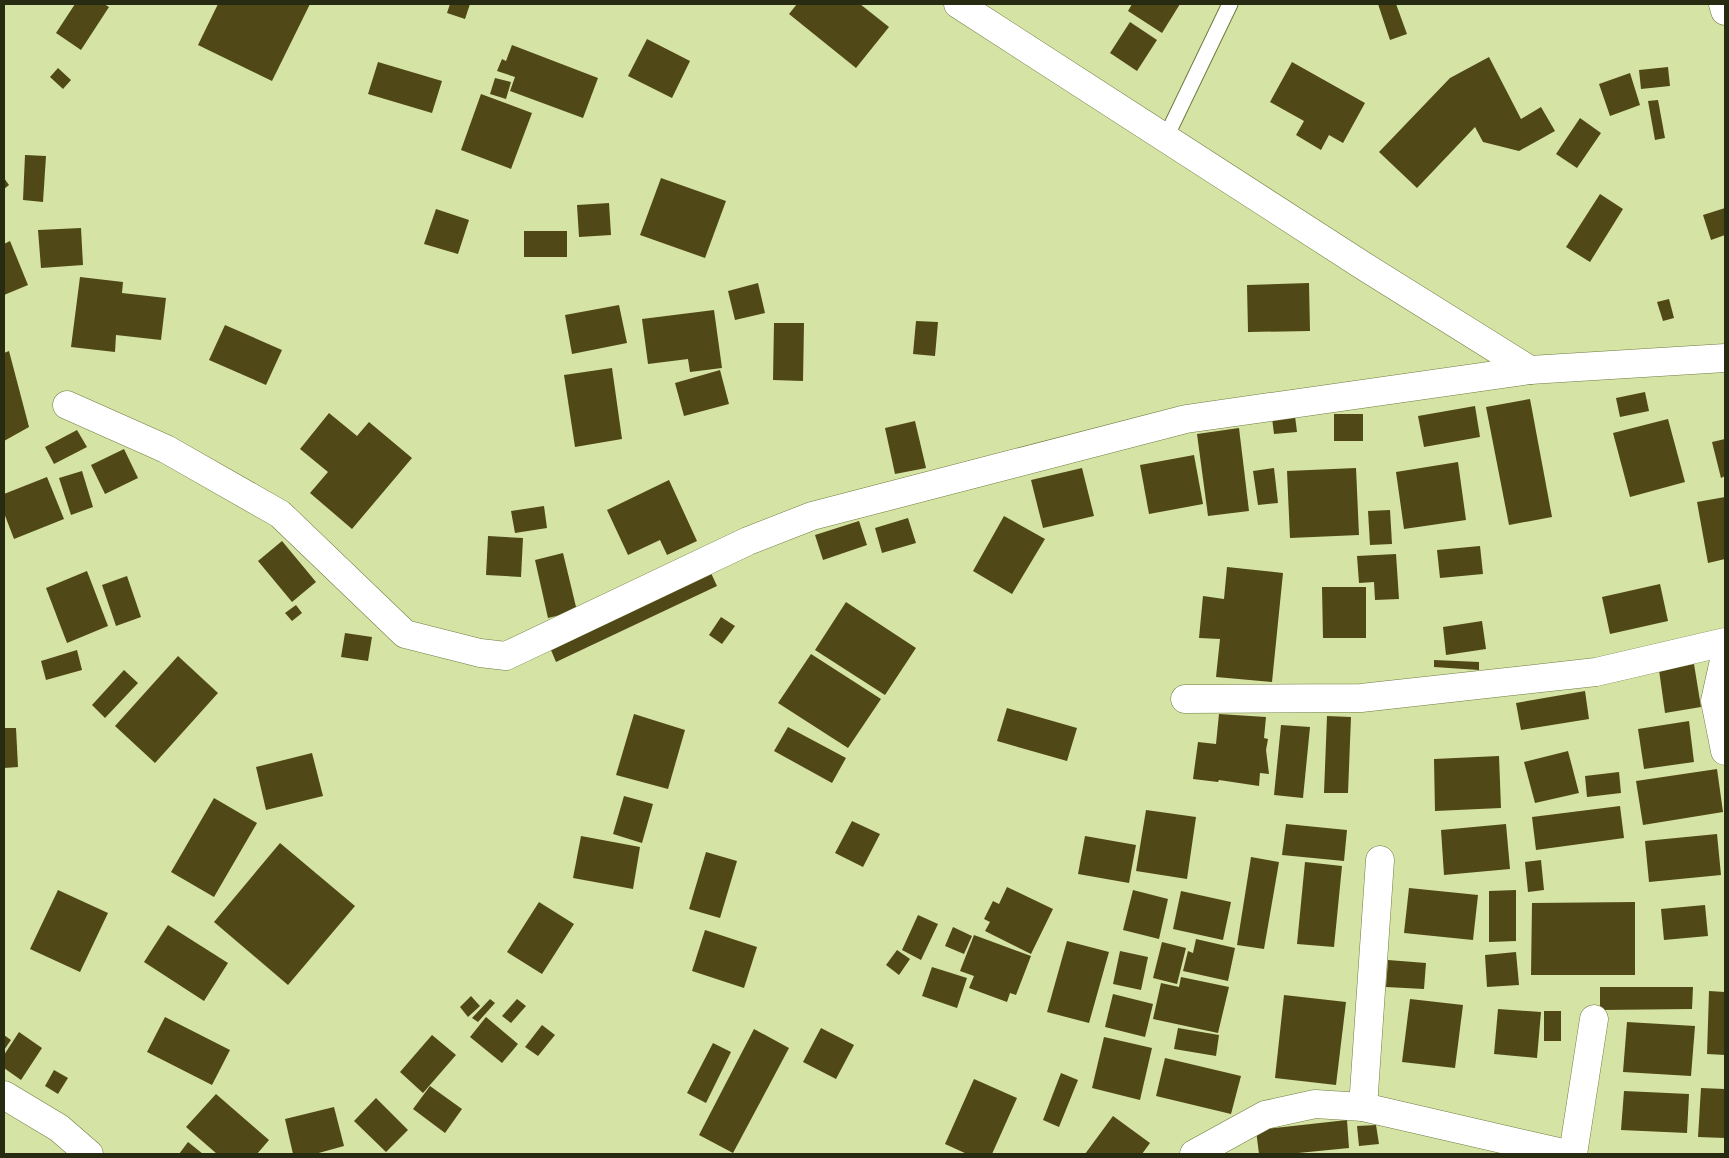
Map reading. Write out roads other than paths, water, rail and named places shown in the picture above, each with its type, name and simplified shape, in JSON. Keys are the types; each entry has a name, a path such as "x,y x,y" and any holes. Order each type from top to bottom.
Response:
{"street":[{"path":"958,4 1370,270 1530,370"},
{"path":"1724,4 1725,11"},
{"path":"67,405 166,449 280,514 405,634 480,653 506,656 748,541 812,516 1186,419 1530,370 1725,358"},
{"path":"1185,699 1361,698 1596,672 1725,642"},
{"path":"1725,656 1715,702 1725,751"},
{"path":"1363,1107 1380,860"},
{"path":"1573,1154 1594,1019"},
{"path":"4,1095 58,1128 89,1154"},
{"path":"1194,1154 1265,1115 1315,1104 1363,1107 1567,1154"}],"lane":[{"path":"1166,137 1230,4"}]}
